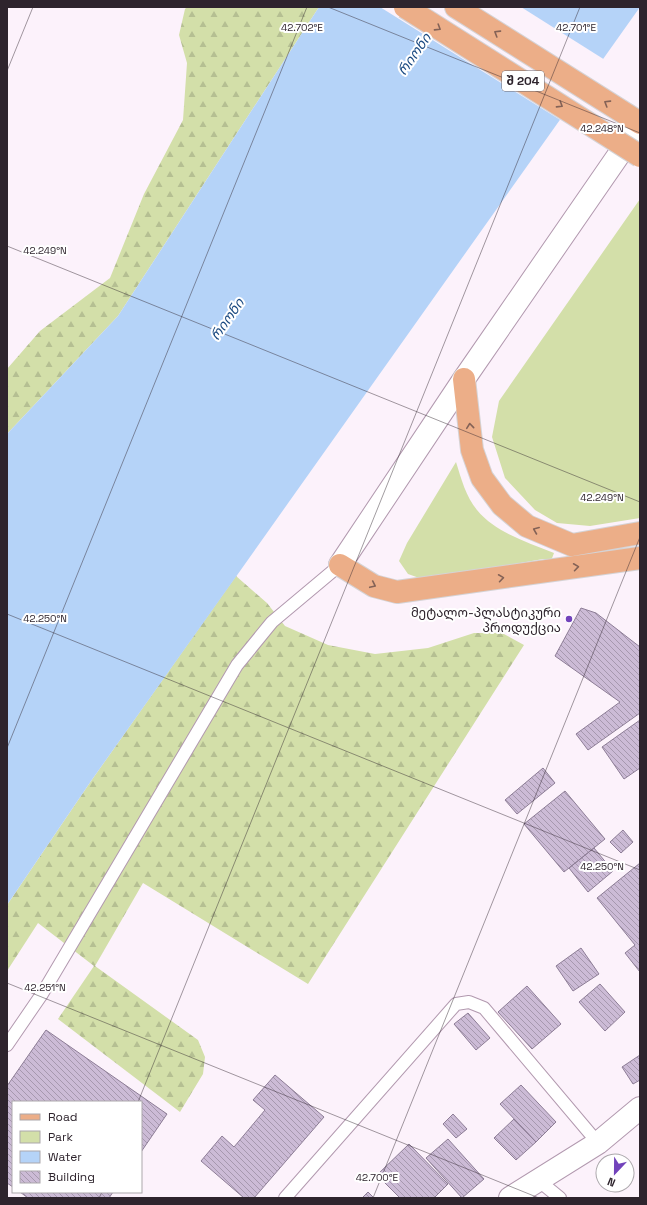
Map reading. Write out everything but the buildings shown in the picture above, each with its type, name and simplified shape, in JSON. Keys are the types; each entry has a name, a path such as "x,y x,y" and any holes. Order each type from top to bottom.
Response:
{"main road":[{"name":"შ 204","path":"405,7 640,156"},
{"name":"შ 204","path":"456,7 640,124"},
{"path":"464,379 472,450 482,478 502,505 528,526 572,545 640,533"},
{"path":"340,565 374,586 397,592 640,558"}],"street":[{"path":"340,565 464,379 640,124"},
{"path":"510,1198 598,1143 640,1108"}],"lane":[{"path":"7,1045 42,994 237,665 272,622 340,565"},
{"path":"285,1198 456,1004 470,1002 484,1008 598,1143"},
{"path":"538,1180 560,1198"}],"green space":[{"path":"187,7 319,7 118,316 7,434 7,369 40,331 110,278 144,194 183,120 187,63 179,35 185,9"},
{"path":"640,199 640,518 590,526 557,523 535,510 505,478 492,437 499,401"},
{"path":"456,462 464,487 477,510 493,525 503,531 523,541 554,553 551,561 543,559 425,580 408,574 399,561 407,543"},
{"path":"236,576 267,603 285,626 328,645 375,654 428,648 474,633 502,633 524,645 308,984 143,883 95,966 198,1040 205,1057 203,1074 180,1112 58,1019 94,966 38,923 7,971 7,905 91,781"}],"water":[{"name":"რიონი","path":"319,7 640,7 91,781 7,905 7,434 118,316"}],"pier":[{"path":"380,7 521,7 605,60 562,121"}],"place":[{"name":"მეტალო-პლასტიკური პროდუქცია","path":"569,619"}]}
